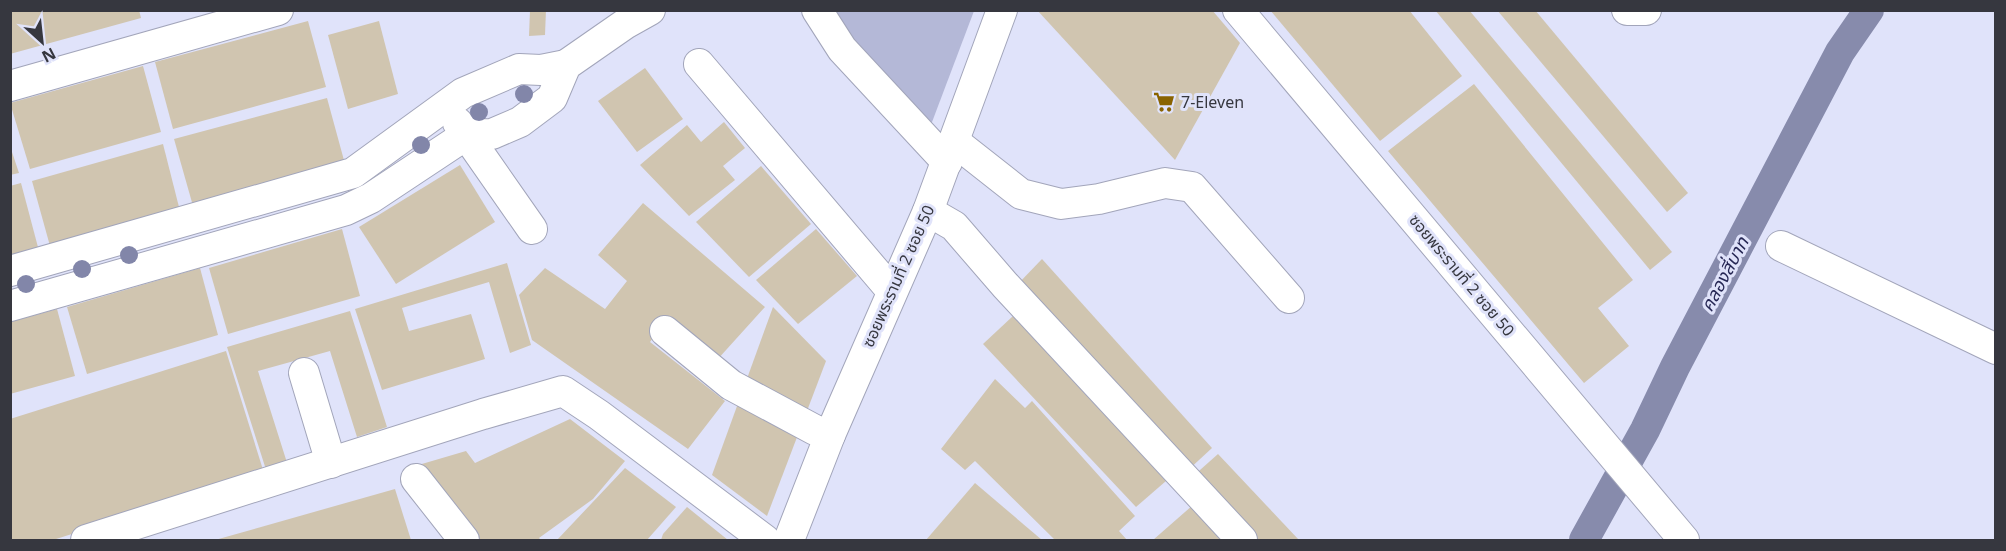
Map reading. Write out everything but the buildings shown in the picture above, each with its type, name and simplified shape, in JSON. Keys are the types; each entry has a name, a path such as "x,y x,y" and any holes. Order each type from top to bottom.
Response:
{"street":[{"path":"10,86 278,10"},
{"path":"10,271 353,173 447,107 463,93 519,69 541,70 566,65 625,24 650,10"},
{"path":"817,10 842,49 951,152 1021,194 1060,204 1099,199 1165,183 1192,187 1289,298"},
{"name":"ซอยพระรามที่ 2 ซอย 50","path":"789,540 891,290 928,210 1002,10"},
{"name":"ซอยพระรามที่ 2 ซอย 50","path":"1238,10 1684,540"},
{"path":"1627,10 1646,10"},
{"path":"699,64 891,290"},
{"path":"10,306 346,210 371,198 466,135 492,134 520,123 552,98 566,65"},
{"path":"447,107 532,229"},
{"path":"928,210 954,225 1005,285 1242,540"},
{"path":"1781,246 1995,349"},
{"path":"665,331 731,385 815,430 830,435"},
{"path":"304,373 332,463"},
{"path":"86,540 563,391 599,415 765,540"},
{"path":"416,479 464,540"}],"shaded area":[{"path":"832,11 974,11 929,130 853,44"}],"waterway":[{"name":"คลองสี่บาท","path":"1584,540 1645,430 1675,367 1840,52 1869,10"}],"place":[{"name":"7-Eleven","path":"1164,102"}]}
